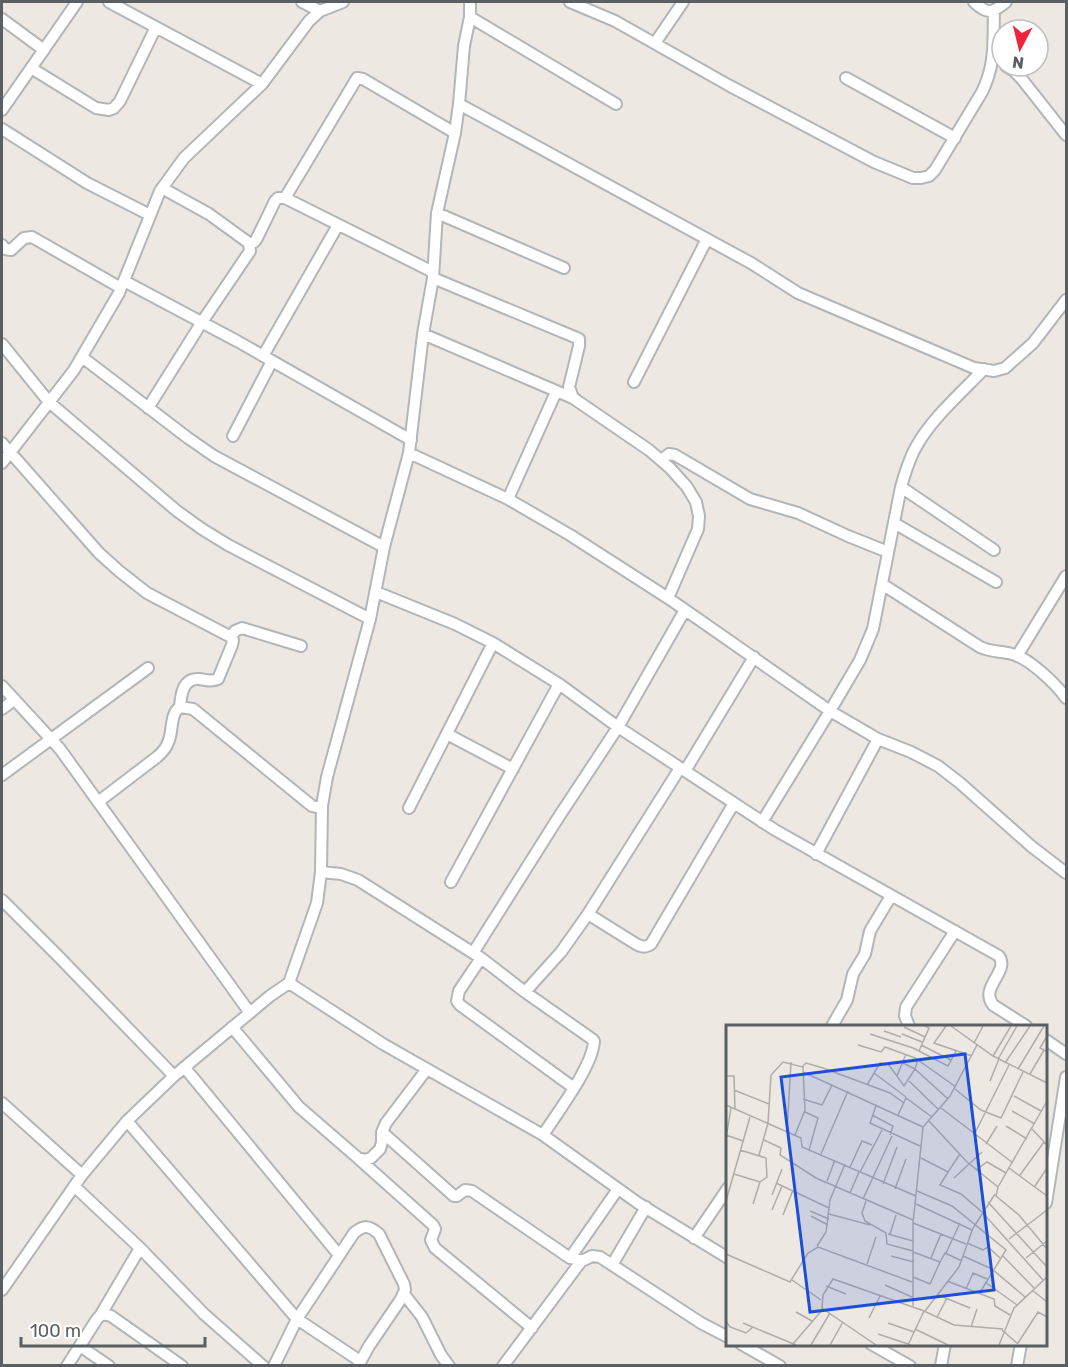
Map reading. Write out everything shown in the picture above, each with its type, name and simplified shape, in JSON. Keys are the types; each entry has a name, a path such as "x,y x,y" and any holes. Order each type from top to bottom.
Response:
{"street":[{"path":"2,110 77,2"},
{"path":"109,2 262,84"},
{"path":"302,2 320,11"},
{"path":"2,463 82,357 122,285 162,188 184,158 262,84 309,21 320,11 343,2"},
{"path":"2,1290 82,1175 127,1121 174,1076 270,996 289,983 317,903 321,872 322,806 327,777 370,619 384,547 409,453 423,334 433,275 436,213 455,133 462,56 470,17 470,2"},
{"path":"570,2 615,21 730,86 874,162 913,178 929,176 935,170 990,76"},
{"path":"655,44 683,2"},
{"path":"974,2 985,10 994,11 1006,2"},
{"path":"994,11 995,18"},
{"path":"470,17 616,104"},
{"path":"2,19 44,50"},
{"path":"31,68 96,108 109,110 120,101 156,27"},
{"path":"285,198 357,78 455,133"},
{"path":"846,78 955,138"},
{"path":"1021,78 1066,135"},
{"path":"459,104 751,263 798,293 975,368 994,370 1005,368 1033,343 1066,300"},
{"path":"2,129 87,183 150,215"},
{"path":"162,188 210,214 249,243 255,242 274,201 278,198 285,198 433,275 579,339 569,387 571,395 661,460 687,487 696,502 699,516 698,529 668,598"},
{"path":"436,213 564,268"},
{"path":"233,436 268,359 339,225"},
{"path":"2,245 5,249 10,250 24,238 32,237 122,285 202,322 411,440"},
{"path":"634,382 707,239"},
{"path":"148,408 250,251 249,243"},
{"path":"423,334 575,399"},
{"path":"2,344 49,402 177,511 228,544 370,619"},
{"path":"82,357 214,456 384,547"},
{"path":"762,822 860,660 873,629 901,487 916,446 930,425 984,369"},
{"path":"508,499 556,392"},
{"path":"2,443 99,552 119,571 147,593 233,640 218,678 210,681 197,679 189,681 184,686 180,707 173,716 170,737 164,750 98,802"},
{"path":"409,453 508,499 570,535 668,598 830,711 878,739 938,766 1066,873"},
{"path":"661,460 669,454 675,455 750,499 798,513 888,552"},
{"path":"901,487 994,550"},
{"path":"894,523 996,582"},
{"path":"1017,656 1066,576"},
{"path":"882,584 985,650 1017,656 1027,661 1057,686 1066,698"},
{"path":"376,592 455,624 493,643 559,684 618,727 762,822 994,953 1002,959 1002,964 990,990 990,1000 993,1005 1024,1025"},
{"path":"574,1088 460,1005 457,1001 459,991 558,818 618,727 685,610"},
{"path":"231,637 235,631 242,628 301,646"},
{"path":"409,808 493,643"},
{"path":"525,992 561,952 588,914 754,657"},
{"path":"2,775 148,668"},
{"path":"451,882 559,684"},
{"path":"2,686 60,749 250,1013"},
{"path":"2,709 14,700"},
{"path":"180,707 198,713 312,806 322,806"},
{"path":"447,734 513,769"},
{"path":"816,854 878,739"},
{"path":"588,914 636,945 642,947 651,944 734,803"},
{"path":"321,872 341,874 358,880 477,956 594,1041 593,1048 574,1088 543,1135"},
{"path":"833,1025 847,1000 853,974 865,954 870,931 891,896"},
{"path":"2,901 62,958 174,1076"},
{"path":"909,1025 905,1016 906,1007 955,931"},
{"path":"289,983 383,1044 543,1135 646,1207 726,1257"},
{"path":"232,1027 299,1107 434,1225 432,1240 435,1248 532,1328"},
{"path":"1047,1041 1066,1054"},
{"path":"185,1068 339,1255"},
{"path":"358,1158 365,1160 371,1158 380,1149 382,1132 386,1123 427,1069"},
{"path":"1047,1197 1066,1077"},
{"path":"2,1103 82,1175"},
{"path":"127,1121 297,1319 359,1363 404,1294 404,1284 379,1234 367,1227 360,1228 354,1233 297,1319 274,1365"},
{"path":"382,1132 454,1196 465,1190 472,1191 570,1258 582,1260 600,1257 701,1323 726,1336"},
{"path":"74,1186 140,1248 204,1314 263,1365"},
{"path":"570,1258 618,1188"},
{"path":"694,1238 726,1191"},
{"path":"612,1265 646,1207"},
{"path":"67,1365 100,1316 140,1248"},
{"path":"503,1365 582,1260"},
{"path":"404,1294 422,1317 441,1355 449,1365"},
{"path":"100,1316 106,1314 111,1316 182,1365"},
{"path":"80,1346 109,1365"},
{"path":"745,1346 780,1365"},
{"path":"875,1346 910,1365"},
{"path":"941,1365 945,1346"},
{"path":"1017,1365 1021,1346"}]}
